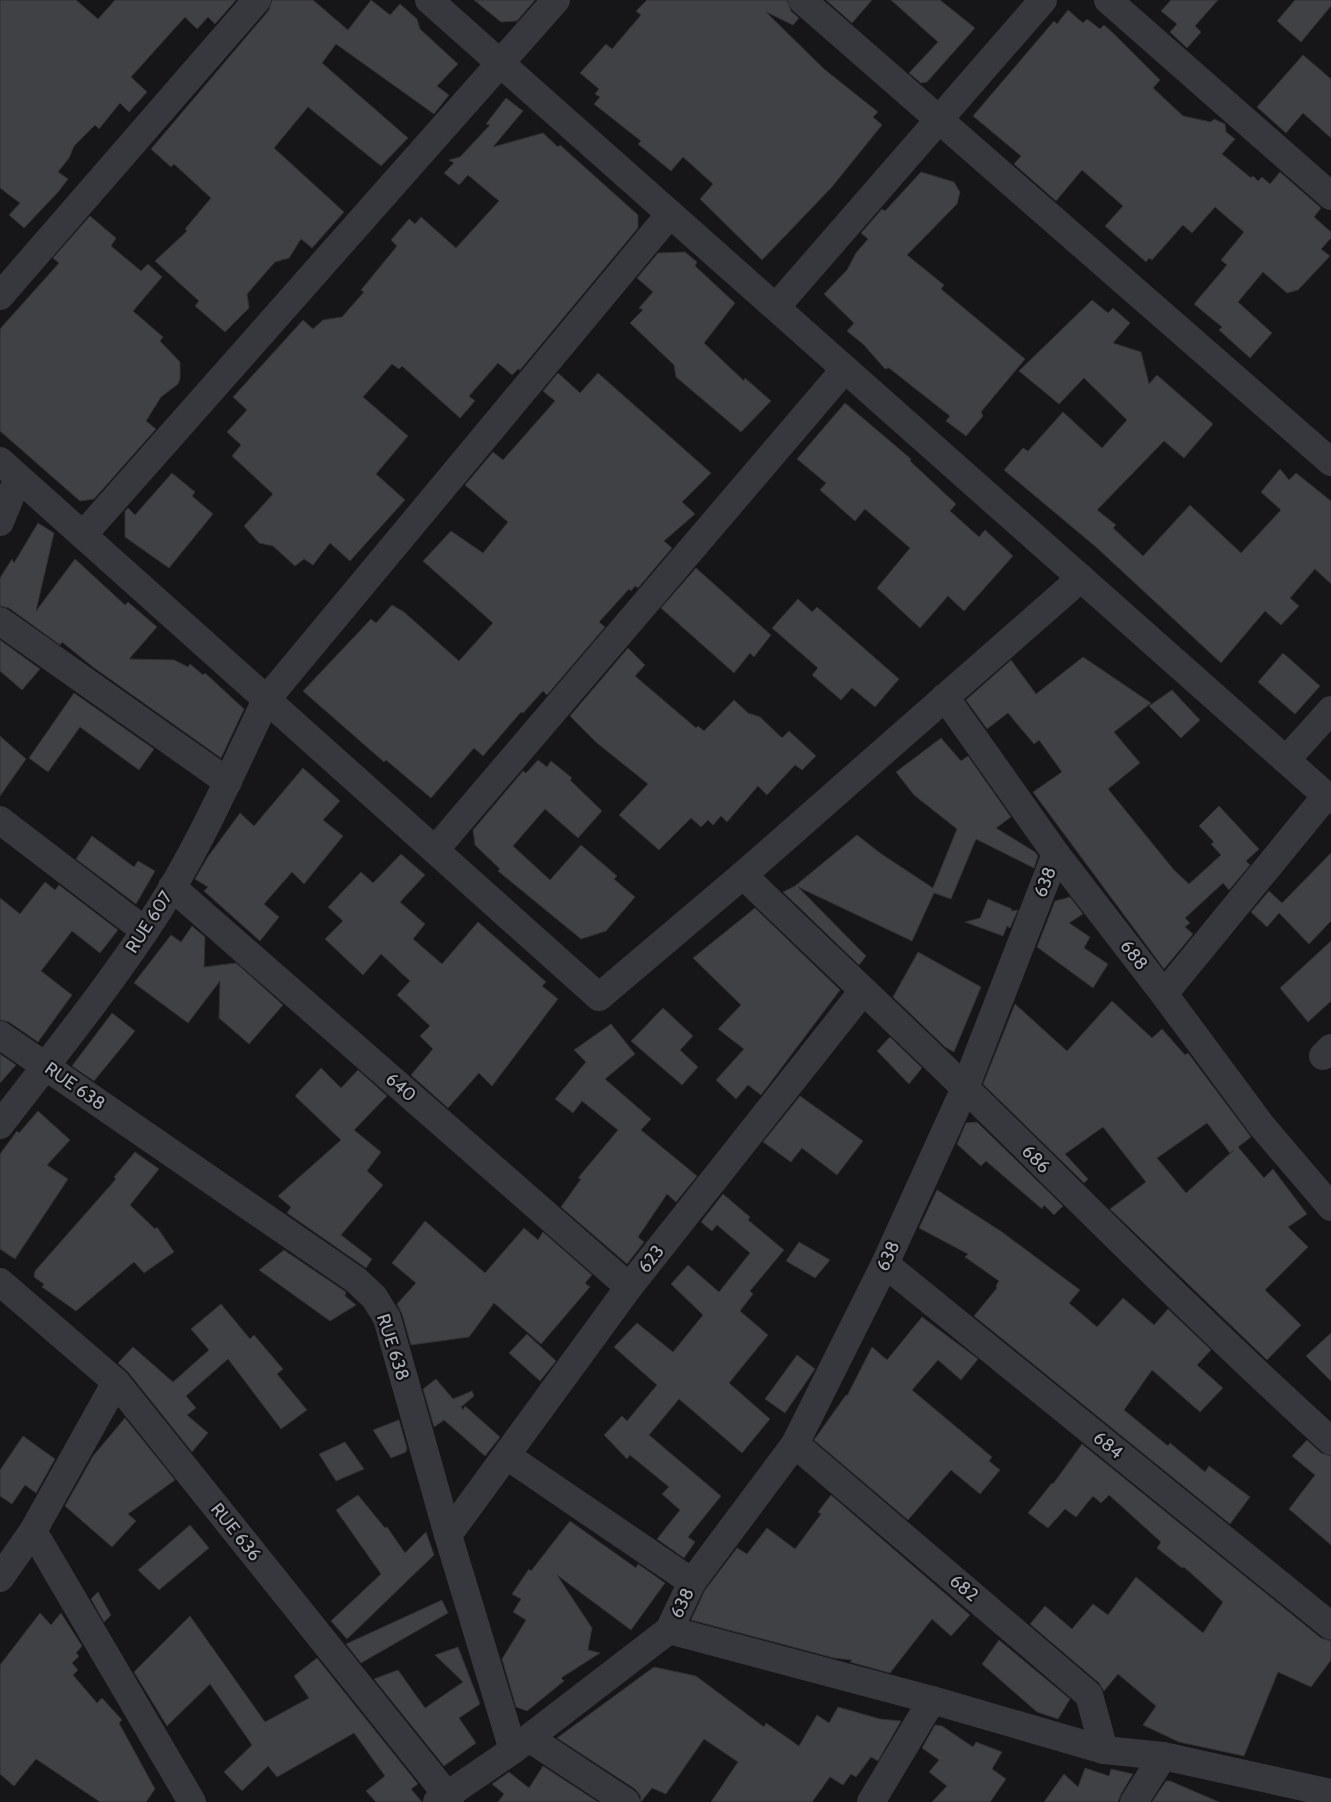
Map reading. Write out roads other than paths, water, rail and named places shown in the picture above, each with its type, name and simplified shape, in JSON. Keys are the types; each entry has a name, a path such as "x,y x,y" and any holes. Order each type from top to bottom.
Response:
{"street":[{"path":"0,296 257,0"},
{"path":"429,0 1329,798 1164,994"},
{"path":"83,535 556,0"},
{"path":"802,0 1331,462"},
{"path":"776,307 1043,0"},
{"path":"1108,0 1331,196"},
{"name":"RUE 607","path":"0,1125 145,931 172,887 228,782 266,700 670,214"},
{"path":"435,850 845,369"},
{"path":"9,469 600,997 743,875 1081,578"},
{"path":"0,522 9,469"},
{"path":"0,621 228,782"},
{"name":"688","path":"945,697 1056,854 1164,994 1261,1125 1331,1207"},
{"path":"1286,760 1331,710"},
{"path":"0,820 145,931"},
{"name":"638","path":"669,1630 692,1582 794,1444 885,1264 965,1088 1056,854"},
{"name":"686","path":"743,875 965,1088 1271,1387 1331,1441"},
{"name":"640","path":"172,887 629,1287"},
{"name":"623","path":"448,1535 629,1287 862,991"},
{"name":"RUE 638","path":"0,1035 356,1280 374,1297 388,1318 448,1535 521,1744"},
{"name":"684","path":"885,1264 1331,1626"},
{"name":"RUE 636","path":"0,1282 116,1382 445,1800"},
{"path":"0,1578 33,1531 116,1382"},
{"name":"682","path":"794,1444 1089,1695 1104,1750"},
{"path":"507,1456 692,1582"},
{"path":"33,1531 192,1802"},
{"path":"445,1800 669,1630 932,1700 1104,1750 1163,1756 1331,1793"},
{"path":"871,1802 932,1700"},
{"path":"521,1744 626,1802"},
{"path":"1134,1802 1163,1756"}]}
